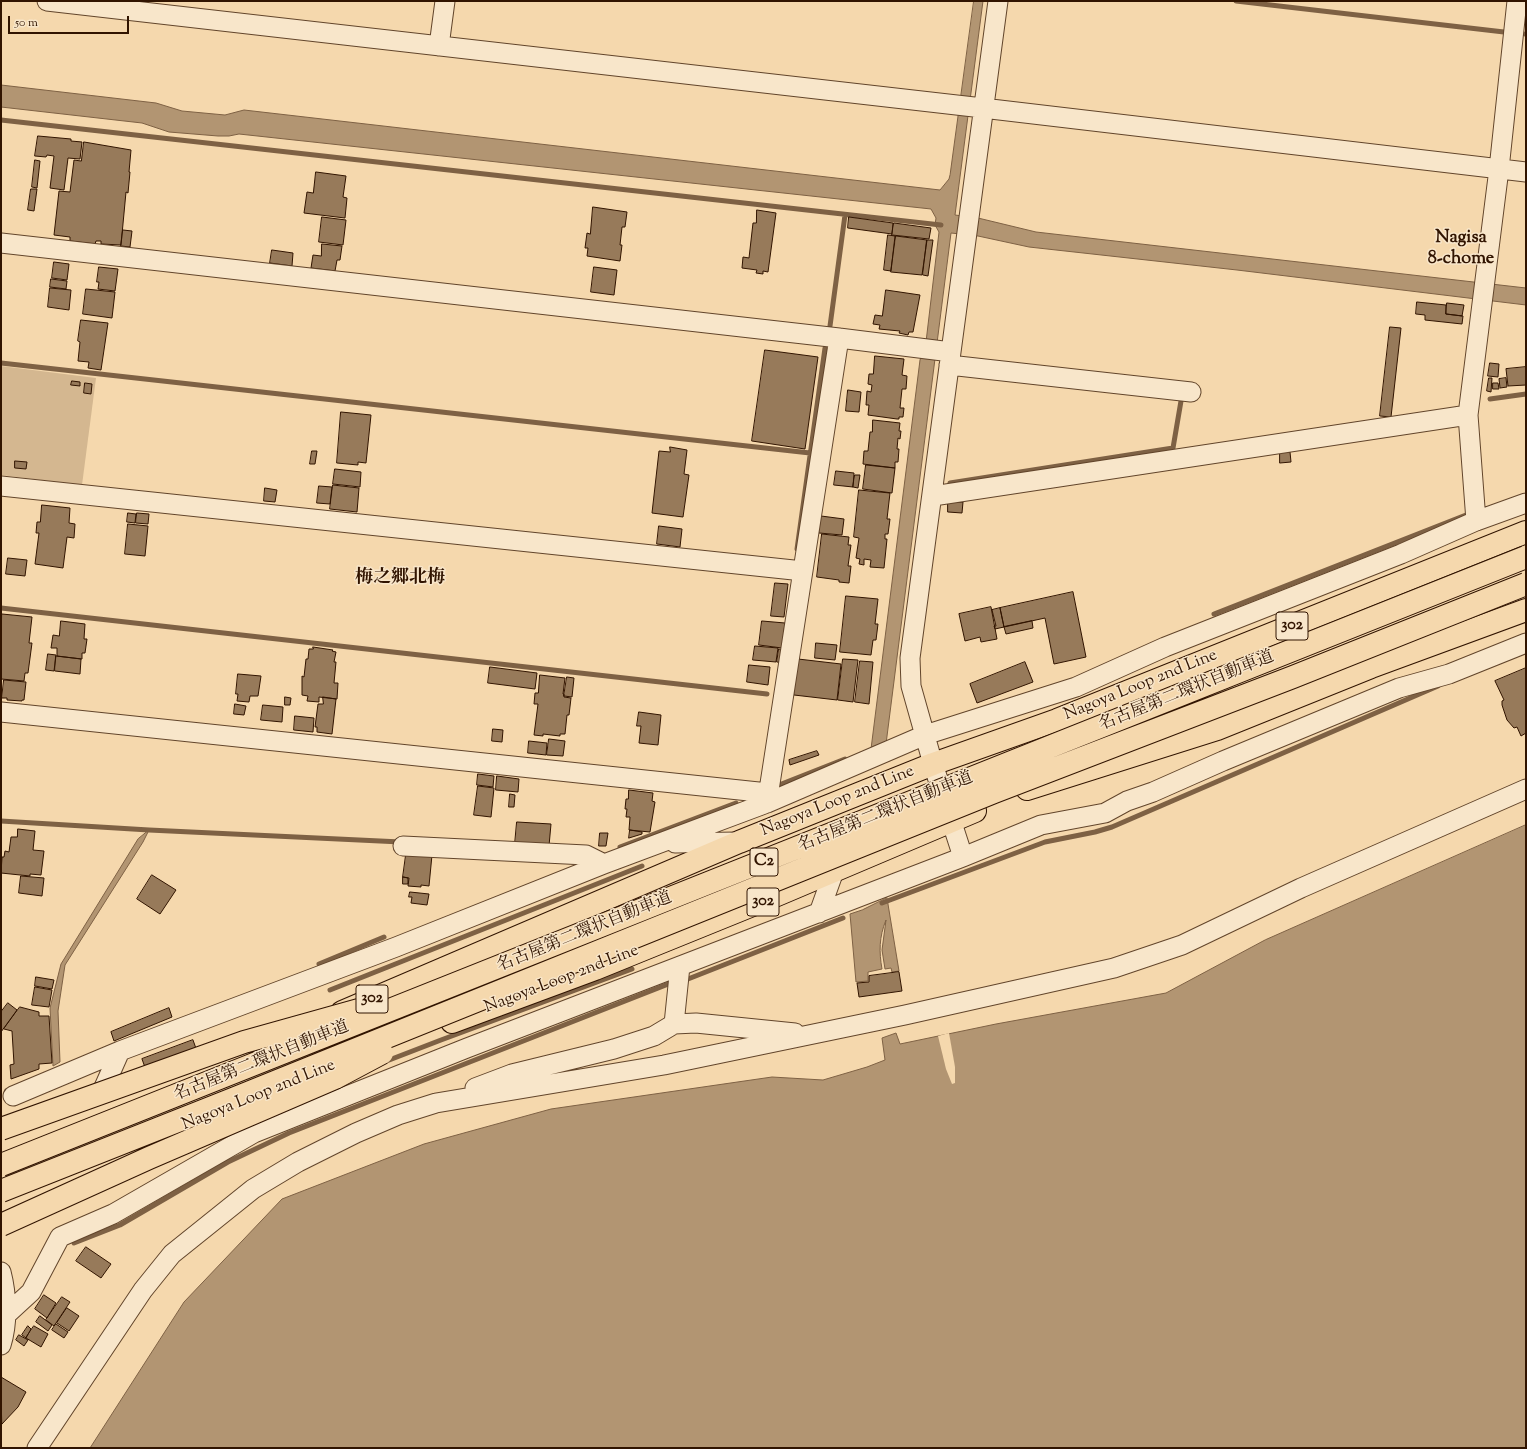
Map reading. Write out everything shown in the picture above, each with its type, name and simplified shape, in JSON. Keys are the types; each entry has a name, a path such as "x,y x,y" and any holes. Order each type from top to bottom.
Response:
{"highway":[{"name":"Nagoya Loop 2nd Line","path":"1,1149 326,1019 739,842 933,764 1057,720 1526,532"},
{"name":"名古屋第二環状自動車道","path":"1,1165 1526,557"},
{"name":"名古屋第二環状自動車道","path":"1,1191 493,995 994,792 1286,680 1526,584"},
{"name":"Nagoya Loop 2nd Line","path":"1,1199 381,1048 595,969 770,898 1023,790 1216,729 1371,667 1526,610"},
{"path":"1,1129 244,1042 472,978"},
{"path":"1,1225 148,1158 335,1078 493,995"}],"street":[{"path":"46,1 1526,172"},
{"path":"439,46 445,1"},
{"path":"963,857 950,821 911,686 910,658 933,496 947,356 970,213 972,107 998,1"},
{"path":"1476,521 1468,416 1499,168 1517,1"},
{"path":"1,243 919,348 947,356 1191,392"},
{"path":"768,798 839,338"},
{"path":"933,496 1468,416"},
{"path":"1,486 803,571"},
{"path":"13,1096 120,1051 396,947 644,849 925,735 1076,687 1165,647 1401,554 1476,521 1526,503"},
{"path":"6,1315 31,1292 60,1236 113,1214 254,1133 474,1046 963,857 1041,825 1105,813 1127,801 1154,792 1223,761 1399,688 1449,674 1526,643"},
{"path":"1057,720 1076,687"},
{"path":"1,712 768,798"},
{"path":"436,1103 664,1065 810,1036 1114,968 1182,945 1301,888 1526,789"},
{"path":"644,849 678,842 739,842"},
{"path":"403,846 586,855 604,864"},
{"path":"819,913 834,871"},
{"path":"674,1024 680,966"},
{"path":"37,1448 143,1290 172,1254 253,1189 298,1162 398,1115 436,1103 512,1074 614,1049 654,1036 674,1024 696,1022 810,1036"},
{"path":"93,1113 120,1051"},
{"path":"1,1272 5,1286 6,1315 1,1345"}],"shaded area":[{"path":"974,1 983,1 955,215 978,218 1036,232 1526,288 1526,305 1237,270 1029,247 978,236 951,233 886,744 871,749 920,360 926,342 939,232 935,225 936,218 931,209 239,134 218,136 169,132 142,123 1,107 1,85 156,103 182,111 225,115 244,110 940,190 949,179 950,175"},
{"path":"1,366 96,378 82,485 1,475"},
{"path":"1526,825 1526,1448 90,1448 184,1302 282,1199 424,1144 551,1109 772,1077 823,1080 885,1060 882,1038 896,1033 900,1044 996,1024 1166,993 1265,940"},
{"path":"149,830 143,842 65,965 58,1011 60,1062 53,1066 50,1008 61,964 138,839"},
{"path":"887,898 899,971 892,972 891,968 885,969 882,950 886,920 880,944 882,969 868,972 868,981 856,982 850,914"}],"pier":[{"path":"949,1033 955,1067 955,1083 952,1084 946,1069 938,1036"}],"building":[{"path":"38,136 71,139 71,141 82,142 80,159 68,158 64,190 50,188 54,156 35,156"},
{"path":"84,142 131,150 128,193 126,192 121,245 101,244 101,241 96,241 95,244 70,241 70,237 54,235 59,191 70,192 74,160 81,161"},
{"path":"35,160 40,161 37,188 32,187"},
{"path":"316,172 346,176 343,197 347,198 345,218 304,213 307,192 313,193"},
{"path":"31,189 37,189 34,211 28,210"},
{"path":"593,207 627,212 625,227 622,227 620,261 587,256 588,248 585,248 587,233 590,234"},
{"path":"757,210 776,213 768,272 763,271 763,274 756,273 757,270 742,268 743,257 749,258 753,223 756,223"},
{"path":"322,217 346,220 343,245 319,242"},
{"path":"849,217 893,223 892,234 848,228"},
{"path":"894,223 931,228 929,239 892,235"},
{"path":"123,230 132,231 130,247 121,246"},
{"path":"888,235 895,236 891,271 884,270"},
{"path":"896,236 927,240 922,275 891,272"},
{"path":"927,240 933,240 928,276 923,275"},
{"path":"322,244 342,246 340,260 337,260 335,271 311,268 313,255 321,256"},
{"path":"272,250 293,253 292,266 270,263"},
{"path":"54,262 69,264 67,280 52,278"},
{"path":"99,267 118,269 115,291 98,289 99,282 97,282"},
{"path":"594,267 617,270 614,295 591,292"},
{"path":"51,279 67,281 66,289 50,287"},
{"path":"50,288 71,290 69,310 48,307"},
{"path":"86,289 115,292 112,318 83,314"},
{"path":"886,290 920,295 913,332 909,332 908,335 899,333 900,331 879,329 880,325 873,324 875,315 882,316"},
{"path":"1417,302 1446,305 1446,314 1463,316 1462,324 1425,320 1425,315 1416,314"},
{"path":"1447,303 1464,305 1462,316 1446,314"},
{"path":"81,320 108,323 101,370 88,368 89,362 78,361 80,342 78,341"},
{"path":"1390,327 1401,328 1391,417 1380,416"},
{"path":"765,350 818,357 805,449 752,441"},
{"path":"875,356 904,359 902,375 907,376 906,389 902,389 900,408 904,408 903,417 899,417 899,419 868,415 869,405 866,405 867,391 871,392 872,385 868,384 869,374 873,374"},
{"path":"1490,363 1499,364 1498,377 1488,376"},
{"path":"1526,367 1526,385 1508,386 1506,369"},
{"path":"1489,378 1492,378 1491,392 1487,391"},
{"path":"1506,378 1507,387 1500,388 1499,379"},
{"path":"72,381 80,382 80,386 71,385"},
{"path":"85,383 92,384 91,394 84,393"},
{"path":"1493,383 1498,383 1499,389 1493,389"},
{"path":"848,390 861,392 859,412 846,411"},
{"path":"341,412 371,415 366,463 358,462 358,465 337,463"},
{"path":"873,420 900,423 899,431 901,431 900,439 898,438 897,449 899,449 898,462 895,462 895,468 863,464 864,451 868,451"},
{"path":"670,447 687,450 684,474 689,475 683,517 652,513 659,451 670,452"},
{"path":"312,451 317,451 315,464 310,464"},
{"path":"1280,452 1290,452 1291,462 1280,463"},
{"path":"15,461 27,462 26,469 15,468"},
{"path":"866,465 895,468 892,493 863,489"},
{"path":"335,469 361,472 360,487 333,484"},
{"path":"836,471 854,473 853,487 834,485"},
{"path":"855,475 860,475 858,488 853,487"},
{"path":"333,485 359,488 357,512 330,509"},
{"path":"319,486 332,487 330,504 317,503"},
{"path":"265,488 277,490 275,502 264,501"},
{"path":"859,490 890,493 887,519 890,519 888,534 885,534 885,539 887,539 884,568 870,567 871,560 864,559 864,565 859,564 860,559 856,558 859,538 854,537"},
{"path":"948,502 963,502 962,513 948,512"},
{"path":"42,505 70,508 69,523 75,524 74,538 67,537 63,568 35,564 39,533 36,533 37,522 40,522"},
{"path":"128,513 136,514 135,523 127,522"},
{"path":"137,513 149,514 148,524 136,523"},
{"path":"821,516 844,519 842,535 819,533"},
{"path":"128,524 148,526 145,556 125,554"},
{"path":"659,526 682,529 680,547 657,544"},
{"path":"822,534 849,537 848,545 851,545 848,566 851,566 849,583 817,577"},
{"path":"8,558 27,560 25,576 6,574"},
{"path":"775,583 788,584 784,617 771,616"},
{"path":"1073,592 1086,657 1054,664 1045,618 1004,627 1000,608"},
{"path":"846,596 878,599 875,624 878,624 876,640 873,640 871,655 840,652"},
{"path":"991,607 997,639 981,642 980,637 965,641 959,614"},
{"path":"1000,608 1004,627 995,629 994,626 996,626 992,610"},
{"path":"2,614 32,617 29,643 32,643 28,673 25,673 24,681 1,679"},
{"path":"61,621 85,624 84,639 87,639 85,653 82,653 82,659 57,656 57,648 51,648 53,635 59,636"},
{"path":"762,621 785,623 782,648 759,645"},
{"path":"1032,621 1033,628 1006,634 1004,627"},
{"path":"816,643 837,645 835,660 815,658"},
{"path":"755,646 778,648 776,662 753,660"},
{"path":"313,647 333,650 332,651 336,652 334,662 336,662 334,683 338,683 337,699 319,697 319,702 307,701 308,696 302,695 302,676 304,677 309,649 313,649"},
{"path":"779,649 785,650 783,663 777,662"},
{"path":"48,654 56,655 54,671 46,670"},
{"path":"56,656 81,659 80,674 55,671"},
{"path":"798,659 841,664 837,700 794,695"},
{"path":"843,659 858,660 853,702 838,700"},
{"path":"860,661 873,662 869,704 855,702"},
{"path":"1025,662 1033,682 977,703 970,684"},
{"path":"749,665 770,667 768,685 747,682"},
{"path":"490,667 537,673 535,689 488,683"},
{"path":"1526,668 1526,733 1521,736 1517,727 1514,728 1507,720 1502,705 1502,701 1504,700 1495,681"},
{"path":"238,674 261,676 258,696 250,696 249,702 237,701 238,694 236,694"},
{"path":"540,675 565,678 563,694 564,697 571,698 565,734 560,734 560,736 543,734 543,736 534,735 538,704 534,704 535,693 538,693"},
{"path":"567,677 574,678 572,697 564,696"},
{"path":"4,680 26,682 24,700 7,700 7,698 2,698"},
{"path":"285,697 291,698 290,705 285,705"},
{"path":"323,697 336,699 332,734 317,732 317,727 315,727 318,704 323,704"},
{"path":"235,704 246,706 244,715 234,714"},
{"path":"263,705 283,707 282,722 261,720"},
{"path":"639,712 661,715 658,745 639,743 641,726 637,726"},
{"path":"295,716 314,718 313,732 294,730"},
{"path":"493,729 503,730 502,742 492,741"},
{"path":"549,739 565,741 563,756 547,755"},
{"path":"529,741 547,743 546,755 528,753"},
{"path":"817,751 819,755 790,765 789,760"},
{"path":"478,774 494,776 493,787 477,785"},
{"path":"497,776 519,779 518,792 496,790"},
{"path":"478,786 494,788 491,817 474,815"},
{"path":"629,790 653,793 652,801 655,802 650,832 629,830 630,817 626,817 627,809 625,809"},
{"path":"510,794 515,795 514,807 509,807"},
{"path":"517,822 551,824 549,846 515,844"},
{"path":"18,829 35,831 33,850 44,851 41,875 30,874 30,876 1,873 2,857 4,857 5,851 9,852 11,837 17,837"},
{"path":"630,830 642,832 642,834 629,838"},
{"path":"600,833 608,833 606,846 599,846"},
{"path":"406,855 432,855 429,886 408,886 409,878 403,877"},
{"path":"152,875 176,890 160,914 137,899"},
{"path":"21,876 44,878 42,896 19,893"},
{"path":"403,877 408,878 408,884 403,884"},
{"path":"410,892 429,894 427,905 411,903 412,897 409,897"},
{"path":"899,972 902,991 859,997 857,983 869,982 869,976"},
{"path":"36,977 54,980 52,989 35,986"},
{"path":"35,987 52,990 49,1007 32,1005"},
{"path":"8,1003 17,1010 1,1032 1,1012"},
{"path":"20,1007 39,1012 39,1016 49,1016 52,1063 39,1064 39,1069 11,1079 10,1065 14,1064 12,1031 4,1029"},
{"path":"169,1008 172,1017 114,1041 111,1032"},
{"path":"193,1040 198,1054 147,1073 142,1059"},
{"path":"86,1247 111,1264 101,1278 76,1261"},
{"path":"44,1295 56,1303 47,1318 35,1309"},
{"path":"62,1297 70,1302 54,1326 46,1320"},
{"path":"67,1308 79,1316 69,1331 57,1323"},
{"path":"40,1316 52,1325 48,1331 36,1322"},
{"path":"56,1324 68,1332 64,1338 52,1330"},
{"path":"28,1326 31,1329 26,1338 22,1335"},
{"path":"34,1326 48,1334 41,1347 26,1338"},
{"path":"19,1335 28,1340 24,1346 16,1340"},
{"path":"1,1377 26,1392 18,1407 2,1424"}],"waterway":[{"path":"1236,1 1504,32"},
{"path":"1,120 941,225"},
{"path":"830,326 845,215"},
{"path":"797,549 825,348"},
{"path":"1,363 810,453"},
{"path":"1490,399 1526,394"},
{"path":"950,483 1173,448 1181,401"},
{"path":"1214,614 1466,515"},
{"path":"1,608 767,694"},
{"path":"882,903 1045,842 1112,827 1438,686"},
{"path":"779,785 845,759"},
{"path":"620,847 736,803"},
{"path":"1,821 149,830 401,842"},
{"path":"330,990 642,866"},
{"path":"688,979 843,918"},
{"path":"319,964 384,937"},
{"path":"384,1062 632,969"},
{"path":"74,1243 120,1225 228,1162 289,1133 671,983"}],"district":[{"name":"Nagisa 8-chome","path":"1461,249"},
{"name":"梅之郷北梅","path":"400,579"}]}
